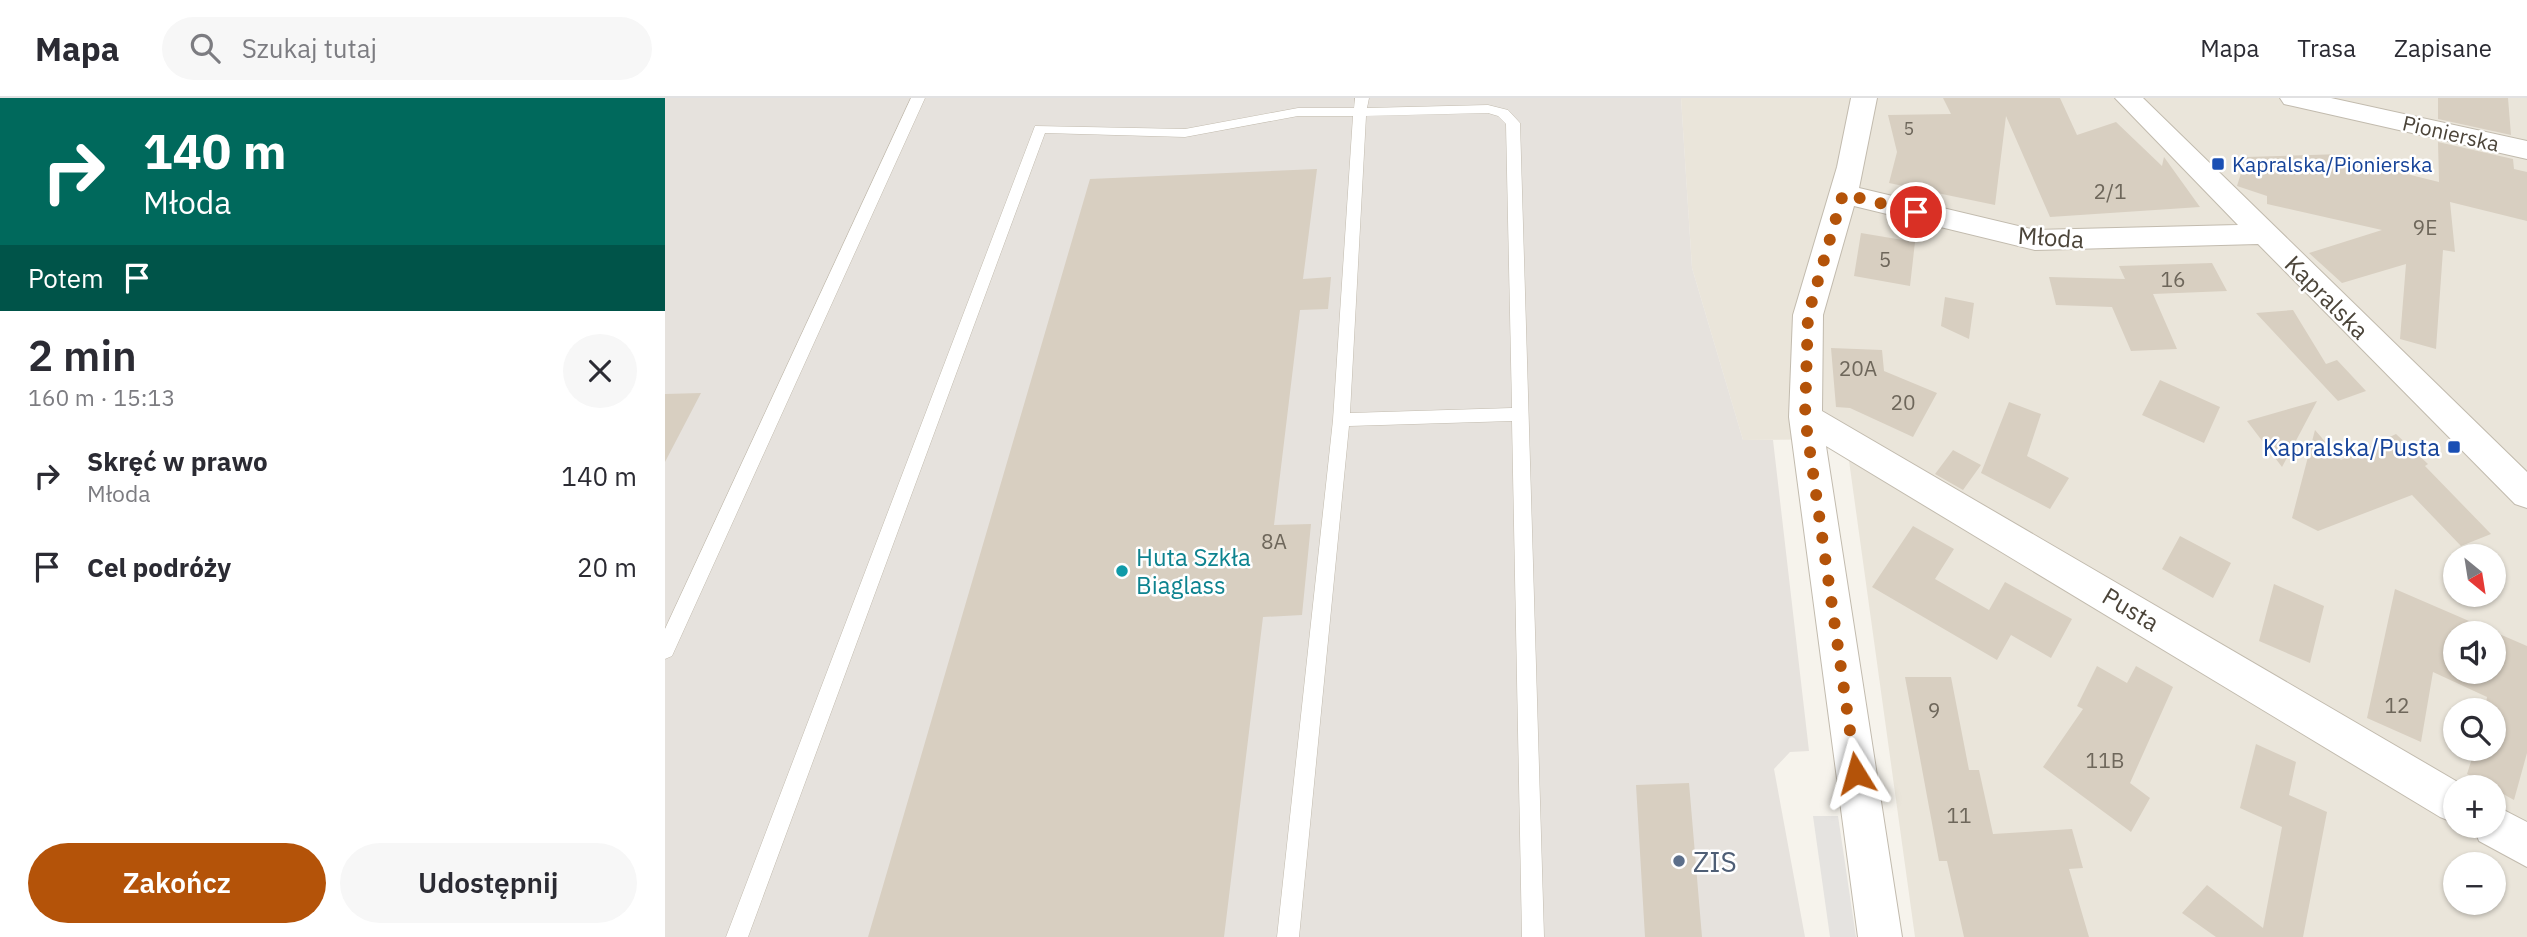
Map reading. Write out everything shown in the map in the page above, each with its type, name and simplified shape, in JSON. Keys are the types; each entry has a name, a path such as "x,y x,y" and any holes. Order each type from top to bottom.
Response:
{"street":[{"path":"1864,98 1851,167 1808,315 1805,417 1879,937"},
{"name":"Kapralska","path":"2128,98 2527,494"},
{"name":"Pionierska","path":"2293,98 2527,150"},
{"name":"Młoda","path":"1843,194 2035,240 2263,234"},
{"name":"Pusta","path":"1805,417 2443,796"},
{"path":"2506,833 2527,846"}],"lane":[{"path":"665,650 918,98"},
{"path":"1288,937 1341,420 1361,105"},
{"path":"737,937 1040,129 1185,133 1299,112 1361,105 1488,109 1503,113 1513,123 1533,937"},
{"path":"1341,420 1520,414"}],"shaded area":[{"path":"665,98 1681,98 1692,268 1743,440 1773,440 1809,751 1790,752 1774,769 1805,937 665,937"},
{"path":"1681,98 2527,98 2527,937 1915,937 1846,439 1743,440 1692,268"},
{"path":"1813,816 1838,816 1856,937 1830,937"}],"building":[{"path":"1943,98 2060,98 2077,135 2116,122 2162,166 2164,157 2200,207 2050,217 2006,116 1995,205 1889,183 1897,152 1888,115 1951,114"},
{"path":"2438,98 2508,98 2511,135 2438,119"},
{"path":"2438,142 2513,159 2514,169 2527,172 2527,221 2450,202 2455,252 2443,250 2436,349 2400,339 2406,264 2342,283 2309,253 2382,230 2267,204 2267,196 2237,186 2246,157 2342,154 2342,158 2439,182"},
{"name":"Huta Szkła Biaglass","path":"1317,169 1303,279 1331,277 1328,309 1300,310 1274,525 1311,524 1302,615 1263,617 1224,937 868,937 1090,179"},
{"path":"1861,233 1915,242 1910,286 1854,276"},
{"path":"2212,263 2227,291 2153,294 2177,349 2131,351 2112,307 2056,305 2049,277 2125,279 2119,266"},
{"path":"1945,297 1974,303 1969,339 1941,326"},
{"path":"2293,310 2326,364 2337,360 2366,391 2338,401 2256,313"},
{"path":"1831,348 1882,350 1884,371 1937,393 1913,437 1850,408 1836,407"},
{"path":"2160,380 2220,407 2204,443 2142,415"},
{"path":"701,393 665,462 665,394"},
{"path":"2317,401 2282,467 2247,421"},
{"path":"2009,402 2041,414 2027,456 2069,478 2050,509 1981,473"},
{"path":"2315,430 2341,460 2396,434 2428,464 2425,466 2491,534 2459,544 2412,495 2318,531 2292,518"},
{"path":"1953,450 1981,465 1963,490 1935,474"},
{"path":"1913,526 1954,549 1935,579 1989,610 2005,582 2072,619 2051,658 2011,635 1997,660 1872,587"},
{"path":"2180,536 2231,563 2213,598 2162,569"},
{"path":"2274,584 2324,606 2310,663 2259,641"},
{"path":"2395,589 2469,621 2443,621 2443,677 2433,672 2421,742 2367,718"},
{"path":"2506,637 2527,646 2527,753 2514,800 2506,796 2506,775 2467,774 2471,761 2506,761 2506,698 2487,697 2459,684 2506,684"},
{"path":"2097,666 2127,683 2136,666 2173,687 2130,783 2150,798 2131,832 2043,767 2083,709 2077,706"},
{"path":"1905,677 1951,677 1969,770 1979,770 1993,834 2072,829 2083,868 2069,869 2089,937 1964,937 1947,861 1939,861"},
{"path":"2256,744 2296,762 2289,795 2327,812 2303,937 2216,937 2182,913 2207,885 2263,928 2282,827 2240,808"},
{"path":"1689,783 1702,937 1645,937 1636,785"}],"place":[{"name":"Kapralska/Pionierska","path":"2218,164"},
{"name":"Kapralska/Pusta","path":"2454,447"},
{"name":"Huta Szkła Biaglass","path":"1122,571"},
{"name":"ZIS","path":"1679,861"}],"route":[{"path":"1856,773 1805,417 1808,315 1843,194 1916,212"}]}
